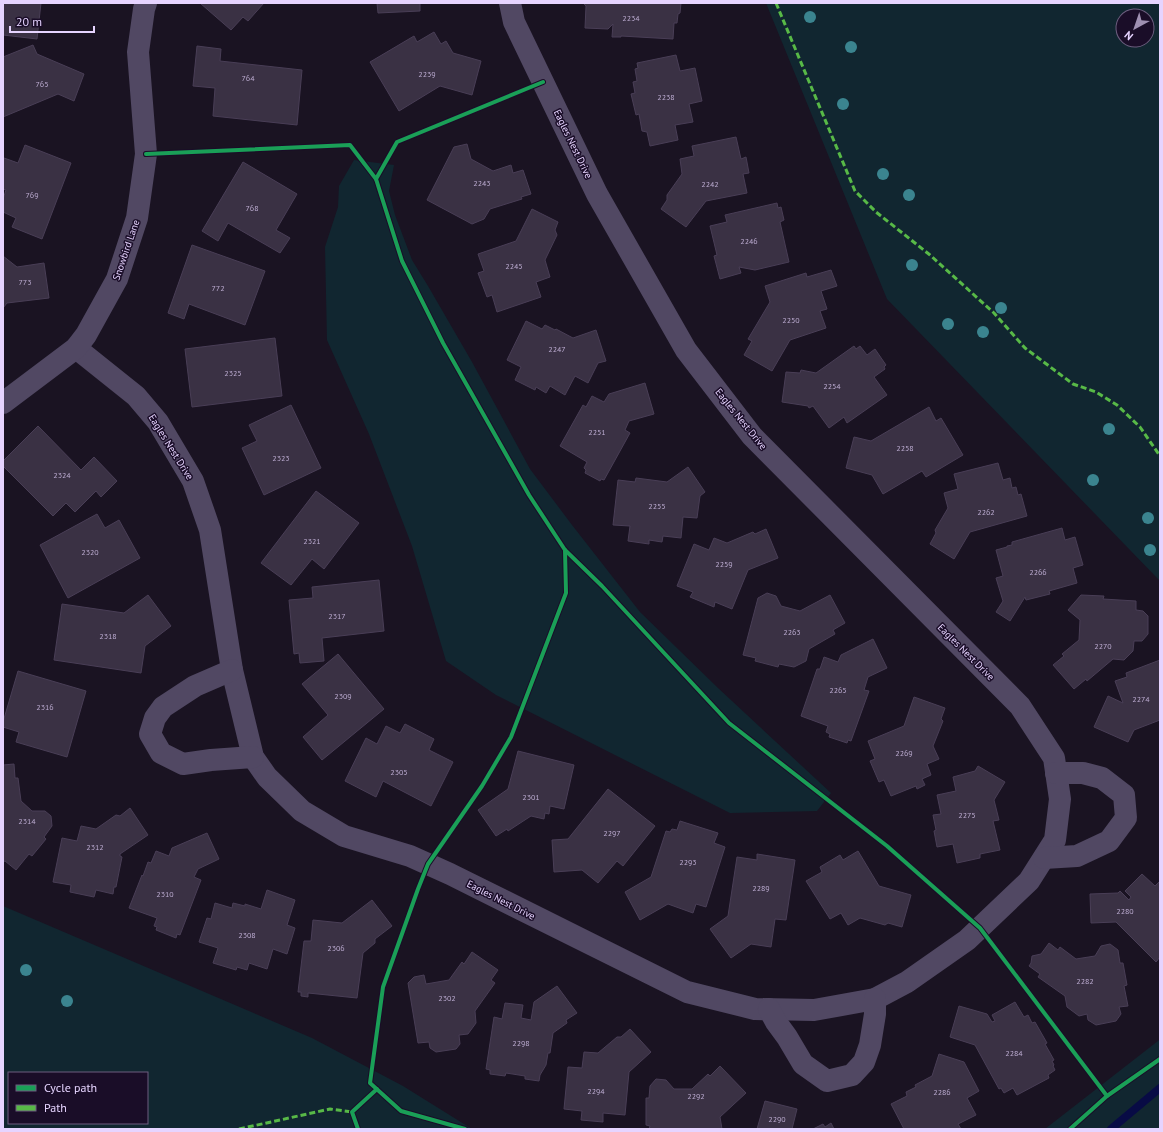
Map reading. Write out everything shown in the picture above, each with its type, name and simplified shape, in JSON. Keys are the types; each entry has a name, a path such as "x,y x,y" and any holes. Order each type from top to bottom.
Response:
{"street":[{"name":"Snowbird Lane","path":"3,403 76,348 86,335 117,279 137,218 146,154 138,52 146,3"},
{"name":"Eagles Nest Drive","path":"76,348 136,396 158,422 193,481 210,530 232,670 253,757 267,777 302,811 344,836 410,856 450,874 687,992 755,1009 814,1010 875,999 908,982 967,940 1029,881 1055,840 1060,799 1054,758 1020,706 752,436 686,350 597,194 514,22 510,3"},
{"path":"232,670 195,686 162,707 155,718 150,734 161,753 183,764 253,757"},
{"path":"1044,858 1077,856 1109,841 1126,818 1124,795 1102,778 1083,773 1056,774"},
{"path":"769,1009 803,1064 827,1081 852,1075 864,1062 870,1045 875,1014 875,999"}],"shaded area":[{"path":"766,3 1160,3 1160,581 887,299"},
{"path":"354,160 394,165 389,191 395,215 412,260 472,362 530,469 640,612 718,688 831,793 817,811 730,813 496,695 446,661 412,546 369,434 327,340 325,247 338,207 339,186"},
{"path":"3,906 312,1038 403,1086 472,1129 3,1129"},
{"path":"1160,1039 1160,1129 1045,1129 1158,1041"}],"building":[{"path":"3,3 41,3 37,39 3,35"},
{"path":"200,3 264,3 248,21 243,17 231,30"},
{"path":"377,3 420,3 420,11 378,13"},
{"path":"583,3 681,3 677,23 674,23 673,39 621,36 612,37 613,24 608,29 585,28 586,6"},
{"path":"434,32 441,44 446,41 453,53 481,61 472,95 440,86 399,111 370,62 414,36 417,42"},
{"path":"33,45 37,54 84,74 74,101 58,94 3,117 3,57"},
{"path":"197,46 221,49 220,61 302,70 297,125 213,116 215,88 193,86"},
{"path":"676,55 680,71 695,68 702,101 689,104 693,122 675,125 678,140 650,146 647,132 642,131 639,114 636,115 631,94 635,93 633,82 637,81 635,69 638,68 637,63"},
{"path":"736,137 741,159 746,157 749,173 743,174 747,193 706,201 686,227 661,209 667,200 667,195 682,174 680,159 694,156 692,146"},
{"path":"467,144 471,159 493,171 511,165 513,173 523,170 531,194 521,197 522,199 490,209 484,219 472,224 427,200 454,147"},
{"path":"25,145 71,163 42,239 12,227 16,218 3,212 3,199 6,190 3,189 3,161 4,158 18,163"},
{"path":"243,162 297,194 276,230 290,238 280,253 228,223 218,241 202,231"},
{"path":"777,203 778,208 781,207 784,220 780,222 789,262 755,270 739,267 741,273 720,279 714,256 717,255 710,226 727,222 725,215"},
{"path":"532,209 558,222 555,230 557,235 545,260 550,277 536,282 541,297 497,312 492,295 487,297 478,273 484,271 478,254 516,241"},
{"path":"192,245 265,271 245,325 189,304 184,319 168,313"},
{"path":"3,256 17,267 44,263 49,298 7,303 3,308"},
{"path":"831,270 837,286 821,291 827,309 820,311 826,328 790,340 772,371 744,355 752,341 748,339 770,302 765,286 806,273 807,277"},
{"path":"526,321 542,329 545,325 573,338 596,330 606,361 598,363 588,383 575,376 565,395 550,386 546,393 536,387 535,390 515,380 521,367 507,360"},
{"path":"275,338 282,396 192,407 185,349"},
{"path":"854,346 856,349 860,346 867,355 875,349 886,365 884,367 885,369 874,377 887,395 847,423 844,417 829,428 813,406 809,408 808,406 782,402 786,372 800,373 801,370 816,373"},
{"path":"645,383 654,414 629,421 625,430 630,433 604,480 601,479 600,481 585,473 586,470 584,468 587,462 560,446 583,405 586,407 592,396 604,402 609,394"},
{"path":"291,405 321,468 264,495 242,448 257,441 249,425"},
{"path":"929,407 936,421 941,418 963,455 926,477 922,471 883,494 872,475 846,468 854,437 871,441"},
{"path":"38,426 81,470 94,457 117,481 101,497 96,491 75,512 66,503 53,516 3,466 3,461"},
{"path":"998,463 1003,480 1010,478 1012,488 1016,487 1018,495 1021,494 1027,516 970,532 954,559 930,544 936,533 935,530 948,508 944,493 958,489 954,474"},
{"path":"688,467 705,492 700,496 697,518 683,517 681,538 663,536 662,542 649,540 649,544 628,541 630,526 613,525 618,480 635,482 636,478 667,482"},
{"path":"316,491 359,523 324,569 312,559 291,585 261,563"},
{"path":"97,514 105,528 119,520 140,558 68,598 40,545"},
{"path":"1062,528 1065,540 1075,537 1083,565 1073,568 1077,583 1049,591 1050,594 1026,600 1025,597 1010,621 996,612 1003,601 996,578 1003,576 996,550 1012,545 1012,542"},
{"path":"766,529 778,558 748,570 732,609 715,602 714,607 690,597 693,592 677,586 694,544 709,550 714,538 727,543 753,532 755,534"},
{"path":"379,580 384,631 322,638 324,661 300,663 299,653 294,654 289,600 313,598 312,587"},
{"path":"767,593 776,596 781,606 800,611 830,595 845,623 833,630 835,634 809,649 806,661 794,667 779,664 778,667 755,661 756,658 743,655 758,598"},
{"path":"148,595 171,626 145,646 141,673 54,660 62,604 124,613"},
{"path":"1081,595 1104,596 1103,599 1136,601 1136,610 1143,611 1148,616 1148,634 1142,641 1134,641 1133,651 1124,660 1113,659 1087,681 1086,679 1074,689 1053,665 1064,656 1062,654 1079,640 1080,620 1068,610"},
{"path":"873,639 887,668 868,677 864,690 869,691 851,741 848,740 847,743 829,737 830,734 826,732 828,726 801,716 817,669 820,669 824,657 838,662 841,655"},
{"path":"338,654 384,709 322,760 303,737 328,715 302,684"},
{"path":"1160,660 1160,720 1134,730 1128,742 1094,727 1108,696 1123,703 1115,681 1127,677 1126,673"},
{"path":"18,671 86,691 67,757 16,742 19,732 3,727 3,722"},
{"path":"914,697 945,708 941,719 943,721 933,746 939,759 927,764 931,775 922,779 925,785 917,789 916,786 891,796 884,780 879,782 870,761 875,759 868,741 904,726"},
{"path":"405,724 434,739 429,750 453,762 431,806 383,781 376,797 345,781 366,738 377,744 386,726 400,733"},
{"path":"518,751 574,765 564,809 550,806 549,814 545,813 544,819 531,816 508,831 507,829 496,836 478,810 508,789"},
{"path":"14,764 15,778 18,778 21,801 32,811 45,811 51,816 52,826 44,837 46,839 32,856 29,854 16,870 5,861 3,862 3,765"},
{"path":"978,766 1005,782 994,800 999,820 993,821 1000,850 980,854 980,858 957,863 953,844 937,847 933,815 941,814 937,795 956,791 953,777 975,771"},
{"path":"608,789 655,826 623,866 617,861 598,883 582,870 554,872 552,840 568,839"},
{"path":"130,808 148,835 120,854 122,857 116,887 114,887 113,894 96,890 94,897 70,892 71,885 53,882 62,838 77,841 81,826 96,829 116,815 120,816"},
{"path":"680,821 718,833 714,843 725,847 706,907 696,904 693,913 668,904 640,920 625,892 651,877 666,831 670,832 672,829 677,830"},
{"path":"207,833 219,859 198,869 194,877 201,880 180,935 177,934 176,938 156,930 157,927 154,926 157,918 129,908 148,862 151,863 156,851 169,856 172,848"},
{"path":"858,851 879,886 911,895 902,927 888,923 885,925 860,918 848,925 841,913 830,919 806,881 822,872 820,867 840,855 843,860"},
{"path":"757,854 795,860 786,920 775,919 771,947 751,944 731,958 710,929 728,916 737,857 757,860"},
{"path":"1142,874 1155,886 1160,881 1160,957 1156,962 1116,922 1091,923 1090,894 1118,893 1120,891 1129,900 1131,897 1125,891"},
{"path":"267,890 295,900 287,925 295,928 287,954 273,949 267,969 249,963 247,970 237,967 236,970 213,963 218,948 199,942 207,918 211,919 215,903 232,908 233,903 245,906 245,904 261,909"},
{"path":"372,900 392,926 375,939 375,943 363,953 357,998 308,993 308,997 301,996 301,992 298,992 304,941 311,941 313,920 342,923"},
{"path":"1049,943 1058,950 1060,947 1076,959 1095,956 1101,946 1110,944 1118,950 1120,963 1123,963 1127,985 1124,986 1128,1006 1119,1007 1121,1014 1116,1021 1096,1025 1088,1020 1087,1014 1079,1016 1067,1007 1065,996 1038,977 1040,974 1029,966 1032,956 1041,954"},
{"path":"472,952 498,970 491,980 495,983 475,1011 476,1023 468,1034 459,1035 460,1044 456,1049 436,1052 430,1048 429,1042 418,1043 408,983 414,977 424,975 426,984 449,980 462,962 464,964"},
{"path":"557,986 577,1013 566,1020 567,1023 553,1033 550,1053 548,1053 546,1065 540,1075 539,1081 525,1079 525,1076 506,1073 505,1076 490,1074 490,1070 486,1069 494,1017 502,1019 505,1003 523,1005 521,1018 531,1020 534,1002"},
{"path":"1015,1002 1024,1017 1028,1015 1032,1023 1035,1022 1047,1043 1045,1044 1054,1060 1052,1061 1055,1070 1048,1075 1049,1078 1017,1095 1013,1088 1004,1093 1001,1088 999,1089 975,1045 950,1037 959,1006 987,1014 992,1022 995,1021 992,1015"},
{"path":"630,1029 651,1052 629,1072 625,1115 603,1113 603,1122 581,1120 582,1111 564,1109 568,1067 582,1068 584,1052 598,1053 617,1037 621,1037"},
{"path":"939,1054 964,1062 979,1091 967,1098 976,1115 958,1124 961,1129 904,1129 891,1104 907,1096 906,1092 916,1087 915,1085 932,1076"},
{"path":"720,1066 746,1093 720,1117 722,1129 649,1129 650,1126 646,1125 646,1098 649,1098 650,1086 656,1079 666,1080 674,1089 692,1089 708,1074 710,1076"},
{"path":"765,1101 797,1109 792,1129 757,1129"},
{"path":"831,1123 834,1129 813,1129 823,1124 825,1127"}],"waterway":[{"path":"1111,1129 1160,1088"}],"marked path":[{"path":"776,3 855,191 876,212 930,255 994,313 1025,348 1073,384 1096,392 1117,405 1140,427 1160,456"},
{"path":"239,1129 330,1109 352,1112"}],"cycle path":[{"path":"146,154 350,145 376,179 397,142 543,82"},
{"path":"376,179 402,261 443,343 529,495 565,550 602,586 729,723 887,846 980,928 1107,1096"},
{"path":"465,1129 401,1111 370,1083 383,987 428,864 482,786 511,737 566,593 565,550"},
{"path":"1070,1129 1107,1096 1160,1059"},
{"path":"358,1129 352,1112 377,1089"}]}
